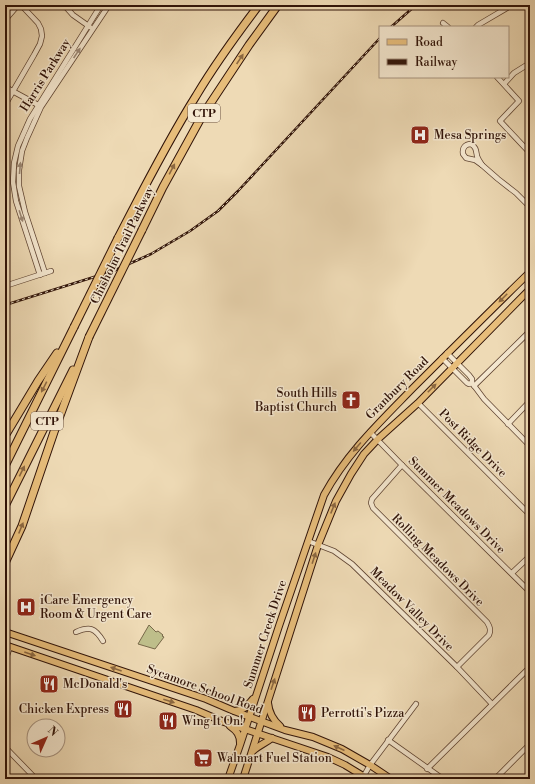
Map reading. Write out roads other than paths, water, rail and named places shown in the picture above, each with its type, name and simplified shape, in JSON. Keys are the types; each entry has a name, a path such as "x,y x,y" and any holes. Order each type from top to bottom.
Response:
{"highway":[{"name":"Chisholm Trail Parkway","path":"5,466 118,238 161,156 210,73 240,29 259,5"},
{"name":"Chisholm Trail Parkway","path":"5,506 163,187 202,116 278,5"},
{"path":"5,436 38,381 74,327"},
{"path":"5,563 26,515 89,337"}],"main road":[{"name":"Granbury Road","path":"308,540 324,495 342,465 370,432 442,358 530,272"},
{"name":"Granbury Road","path":"318,545 336,501 350,474 364,454 378,439 418,403 530,289"},
{"name":"Summer Creek Drive","path":"228,779 308,540"},
{"name":"Summer Creek Drive","path":"243,779 318,545"},
{"path":"279,626 291,630"},
{"name":"Sycamore School Road","path":"5,632 206,699 285,730 313,737 338,747 391,779"},
{"name":"Sycamore School Road","path":"7,646 147,693 196,710 224,722 328,757 345,765 365,778"},
{"path":"79,671 83,658"},
{"path":"147,693 153,681"},
{"path":"234,711 245,708 256,697"},
{"path":"267,701 272,718 285,730"},
{"path":"224,722 235,730 240,738 240,745"},
{"path":"251,754 256,748 272,738"}],"street":[{"path":"5,20 18,5"},
{"path":"5,105 40,44 42,36 38,23 21,5"},
{"path":"64,5 73,15 93,29"},
{"name":"Harris Parkway","path":"42,274 21,197 19,181 22,151 39,106 101,5"},
{"name":"Harris Parkway","path":"39,106 109,5"},
{"path":"477,26 512,5"},
{"path":"443,23 447,26"},
{"path":"504,84 514,73 530,63"},
{"path":"498,78 519,100 500,121 529,151"},
{"path":"5,86 39,106"},
{"path":"482,165 477,157 475,147 471,144 464,147 462,152 464,157 475,160 482,165 516,192 530,207"},
{"path":"5,286 51,271"},
{"path":"473,384 530,331"},
{"path":"448,353 472,379 473,384 484,399 530,446"},
{"path":"442,358 467,383 473,384"},
{"path":"508,424 530,401"},
{"name":"Post Ridge Drive","path":"418,403 530,515"},
{"name":"Summer Meadows Drive","path":"370,432 530,592"},
{"name":"Rolling Meadows Drive","path":"402,465 372,499 371,503 373,508 490,626 489,635 457,668"},
{"name":"Meadow Valley Drive","path":"308,540 334,551 352,564 492,704"},
{"path":"512,573 530,556"},
{"path":"76,632 84,629 91,629 98,633 102,641"},
{"path":"5,661 7,646"},
{"path":"427,769 530,667"},
{"path":"365,778 370,765 416,704"},
{"path":"388,740 443,779"},
{"path":"494,779 530,744"},
{"path":"5,747 36,779"}],"railway":[{"path":"392,26 416,5"},
{"path":"5,305 113,271 151,254 190,231 218,211 238,191 379,39"}],"place":[{"name":"Mesa Springs","path":"420,135"},
{"name":"South Hills Baptist Church","path":"351,400"},
{"name":"iCare Emergency Room & Urgent Care","path":"26,607"},
{"name":"McDonald's","path":"49,684"},
{"name":"Chicken Express","path":"123,709"},
{"name":"Perrotti's Pizza","path":"307,713"},
{"name":"Wing It On!","path":"168,721"},
{"name":"Walmart Fuel Station","path":"203,758"}]}
